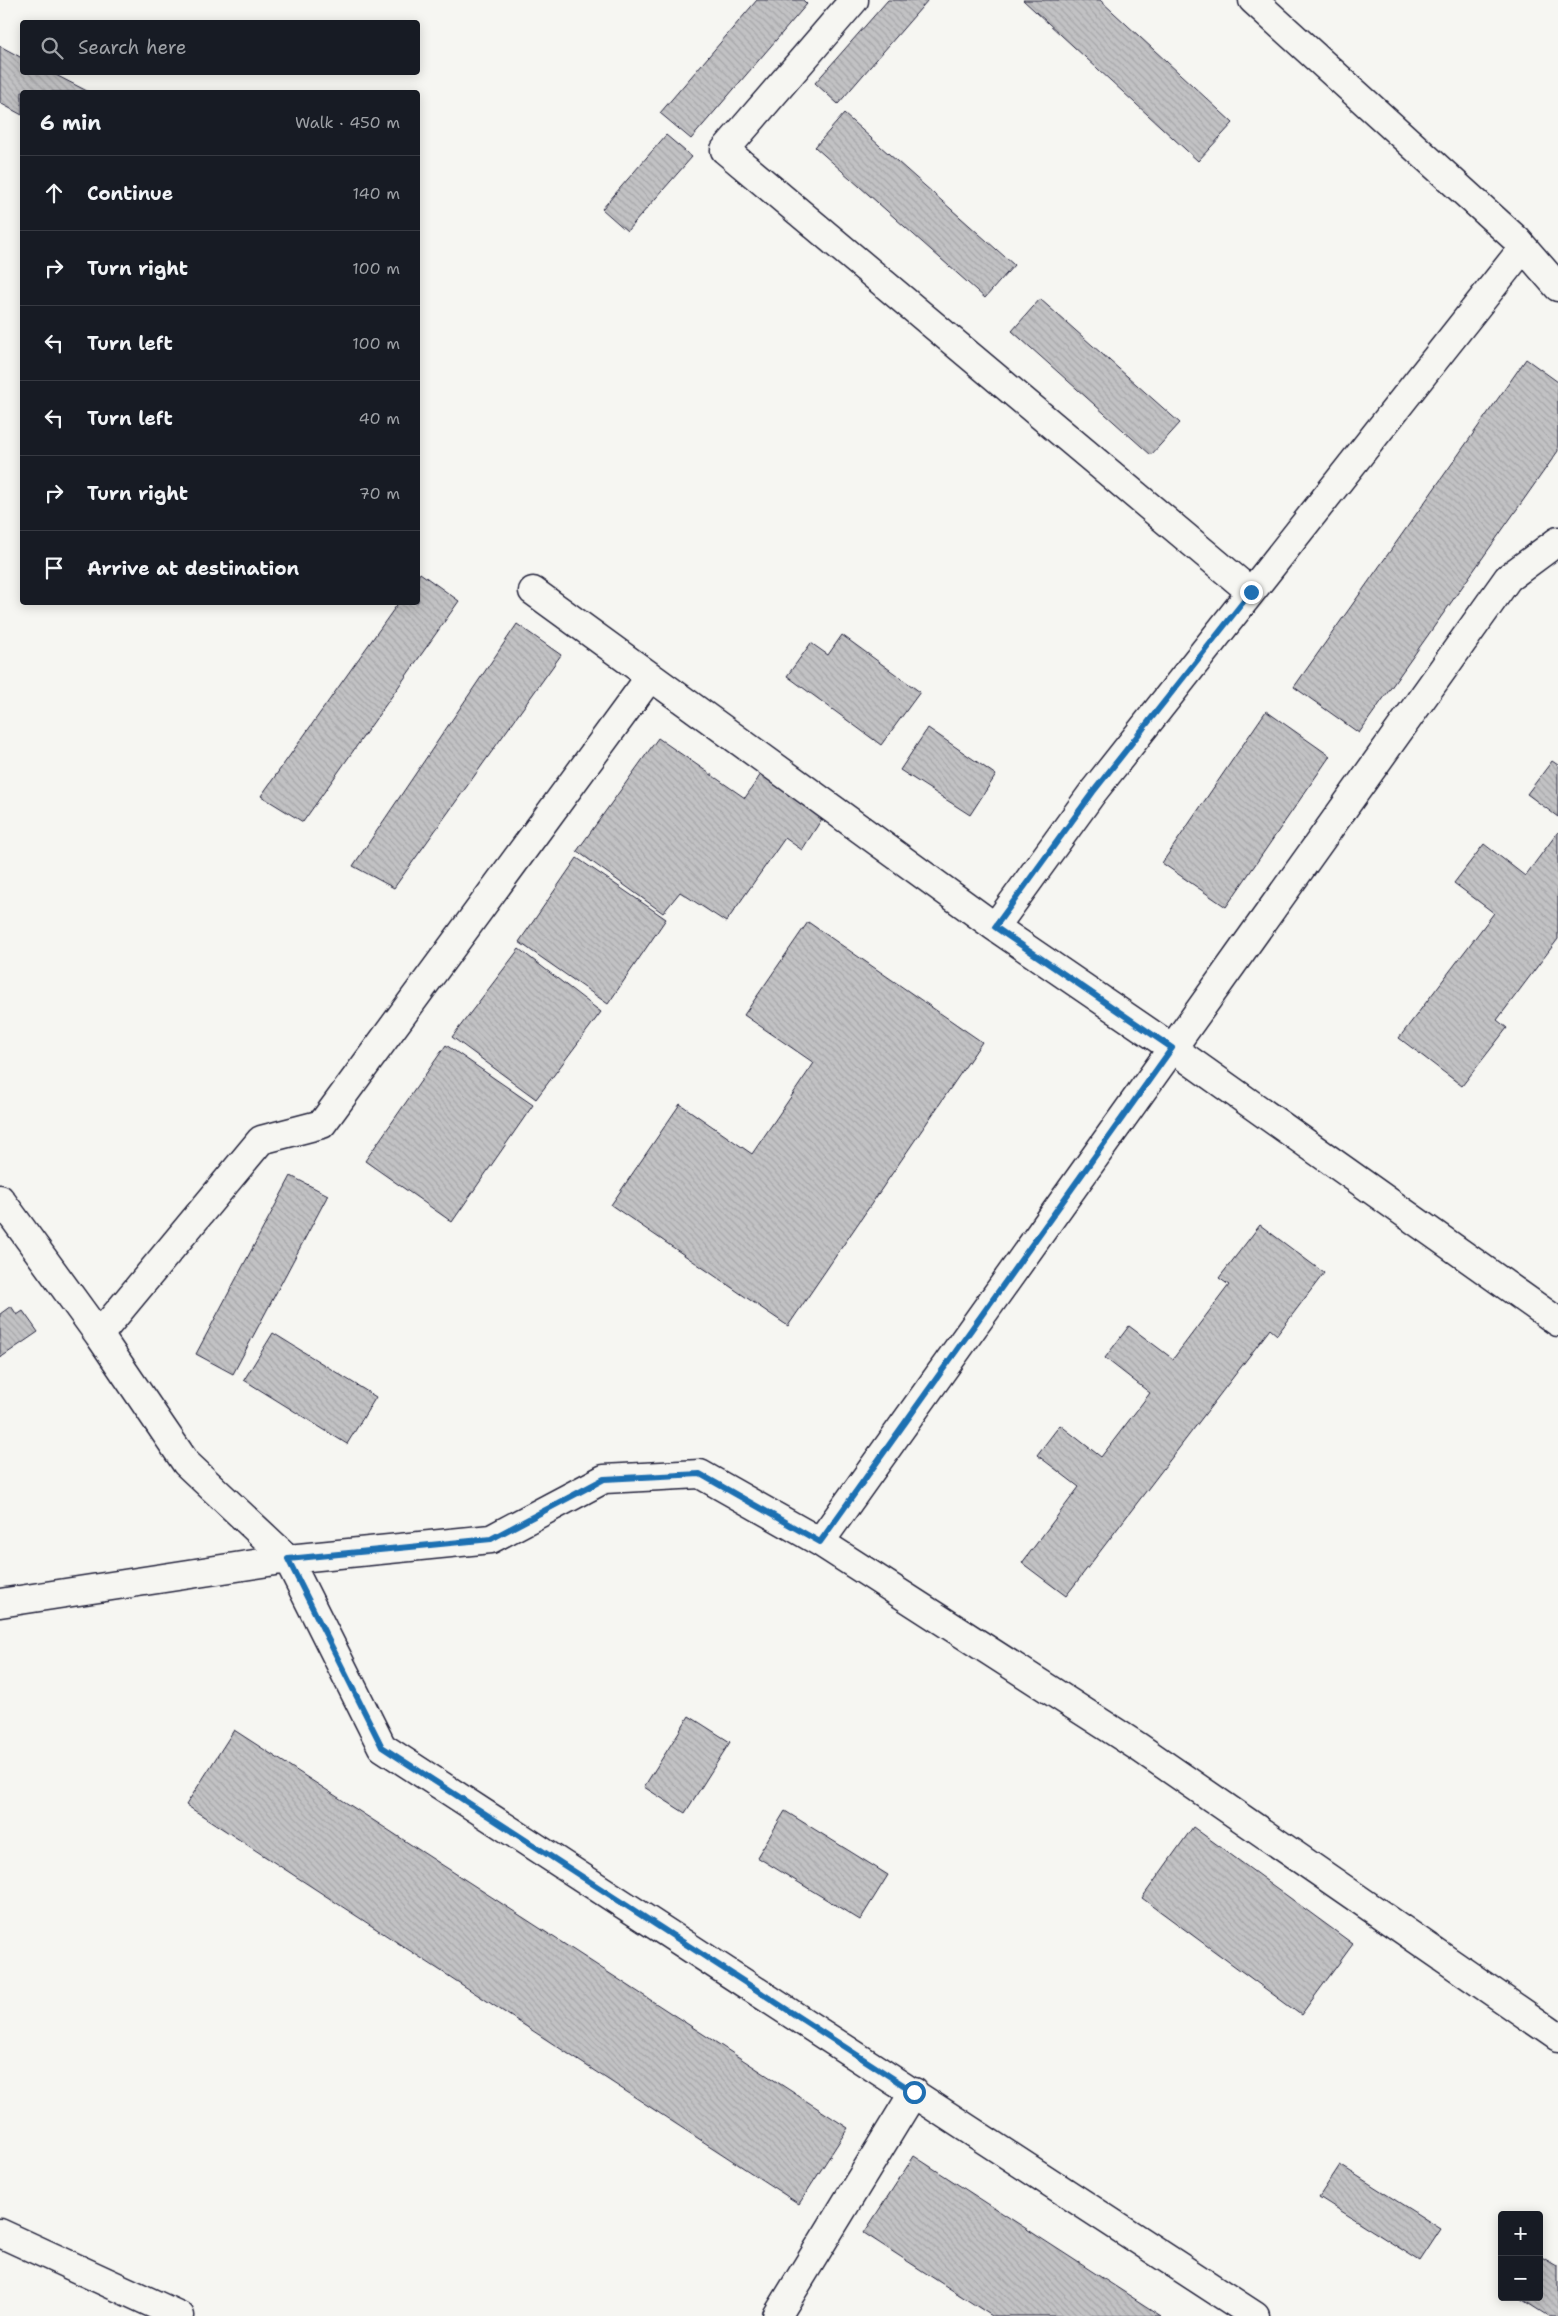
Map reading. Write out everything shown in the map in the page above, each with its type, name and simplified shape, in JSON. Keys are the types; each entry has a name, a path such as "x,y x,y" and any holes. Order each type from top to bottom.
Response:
{"lane":[{"path":"854,0 725,150 1251,592"},
{"path":"1253,0 1523,248 1558,287"},
{"path":"995,927 1093,792 1523,248"},
{"path":"820,1542 1508,578 1558,541"},
{"path":"533,592 995,927 1172,1048 1558,1322"},
{"path":"99,1335 261,1140 322,1124 650,677"},
{"path":"0,1198 99,1335 186,1463 288,1559 382,1747 1255,2316"},
{"path":"0,1603 288,1559 491,1539 604,1479 700,1474 820,1542 1137,1746 1558,2037"},
{"path":"777,2316 914,2092"},
{"path":"0,2233 180,2316"}],"building":[{"path":"757,0 803,0 807,4 691,139 660,113"},
{"path":"888,0 928,0 838,104 815,83"},
{"path":"1023,0 1100,0 1233,123 1198,161"},
{"path":"0,46 20,57 20,75 56,75 85,90 20,90 20,114 0,103"},
{"path":"844,114 1014,265 985,298 815,147"},
{"path":"666,135 692,157 627,231 602,209"},
{"path":"1040,299 1180,423 1151,455 1012,331"},
{"path":"1526,359 1558,382 1558,451 1359,733 1294,687"},
{"path":"420,573 459,601 303,822 261,796 397,605 420,605"},
{"path":"517,624 561,655 394,888 353,866"},
{"path":"842,635 920,692 881,745 787,676 811,643 828,655"},
{"path":"1266,711 1330,756 1226,907 1162,863"},
{"path":"928,728 996,775 970,815 900,770"},
{"path":"658,738 745,798 763,771 825,814 802,850 785,838 726,922 680,892 663,913 577,851"},
{"path":"1552,761 1558,765 1558,817 1527,794"},
{"path":"1558,832 1558,939 1497,1020 1507,1028 1462,1086 1399,1038 1494,913 1454,883 1484,844 1525,876"},
{"path":"577,858 666,919 608,1004 519,942"},
{"path":"808,922 982,1042 788,1326 611,1205 680,1104 752,1154 814,1063 744,1015"},
{"path":"519,949 601,1012 536,1099 452,1037"},
{"path":"446,1045 533,1105 452,1222 365,1161"},
{"path":"291,1176 328,1195 233,1374 196,1354"},
{"path":"1260,1225 1324,1273 1277,1335 1270,1329 1066,1596 1022,1563 1079,1487 1037,1455 1060,1425 1101,1457 1150,1393 1105,1358 1129,1326 1173,1359 1229,1285 1219,1278"},
{"path":"11,1306 17,1315 23,1311 38,1332 0,1358 0,1314"},
{"path":"273,1333 376,1397 347,1444 244,1380"},
{"path":"689,1716 730,1742 685,1813 644,1787"},
{"path":"234,1730 848,2128 799,2204 186,1805"},
{"path":"785,1811 888,1875 860,1920 757,1857"},
{"path":"1193,1827 1353,1944 1301,2015 1142,1898"},
{"path":"914,2156 1161,2316 992,2316 864,2233"},
{"path":"1340,2165 1441,2229 1420,2261 1319,2197"},
{"path":"1543,2258 1558,2267 1558,2316 1549,2316 1525,2301 1543,2301"}],"route":[{"path":"914,2092 382,1747 288,1559 491,1539 604,1479 700,1474 820,1542 1172,1048 995,927 1093,792 1251,592"}]}
